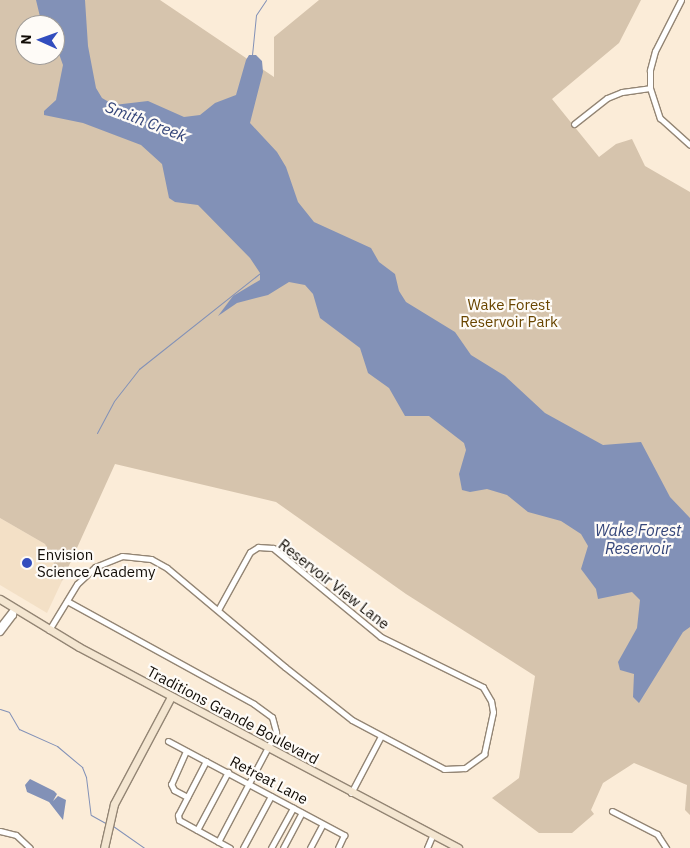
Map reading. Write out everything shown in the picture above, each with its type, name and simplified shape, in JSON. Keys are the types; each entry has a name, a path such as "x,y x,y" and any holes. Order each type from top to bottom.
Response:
{"main road":[{"name":"Traditions Grande Boulevard","path":"0,599 49,630 171,697 458,848"},
{"path":"104,844 112,812 171,697"}],"street":[{"path":"681,0 655,51 650,70 650,88 660,118 690,145"},
{"path":"574,124 607,98 650,88"},
{"name":"Reservoir View Lane","path":"49,630 67,601 94,567 113,558 131,556 158,562 345,716 444,769 465,768 480,758 487,748 493,717 491,701 483,687 474,680 374,633 273,548 258,547 246,556 218,610"},
{"path":"67,601 254,704 276,725 276,732 269,749 218,842"},
{"path":"0,626 14,608"},
{"path":"0,632 13,615 14,608"},
{"path":"351,793 381,736"},
{"name":"Retreat Lane","path":"168,741 344,835 338,848"},
{"path":"186,751 171,784 174,790 187,797"},
{"path":"206,761 178,815 179,820 230,848"},
{"path":"197,830 228,772"},
{"path":"244,848 271,796"},
{"path":"271,848 293,808"},
{"path":"612,811 658,834 666,848"},
{"path":"283,848 302,812"},
{"path":"310,848 323,824"},
{"path":"0,831 16,835 30,848"},
{"path":"426,848 432,836"}],"shaded area":[{"name":"Envision Science Academy","path":"0,518 45,544 62,581 47,613 0,585"}],"green space":[{"name":"Wake Forest Reservoir Park","path":"0,0 160,0 274,77 274,37 319,0 641,0 619,43 552,99 599,157 616,144 632,139 645,166 690,192 690,815 685,810 687,785 634,763 603,783 591,810 594,814 572,833 539,833 492,798 519,778 535,676 406,594 276,502 115,464 62,581 45,544 0,518"}],"water":[{"name":"Wake Forest Reservoir","path":"36,0 85,0 88,46 96,88 102,98 114,105 148,101 184,117 200,115 215,103 236,95 246,60 249,55 256,55 262,61 263,72 250,123 277,152 286,167 298,202 314,222 371,248 379,262 395,274 399,291 406,302 455,332 471,355 505,376 545,413 603,445 641,442 670,497 690,518 690,627 683,632 639,703 633,697 634,674 620,670 618,662 637,628 640,600 632,592 598,599 596,589 581,569 588,546 581,534 561,521 528,512 507,495 487,489 470,492 462,490 459,474 466,450 464,443 429,416 405,416 389,388 368,373 360,348 320,318 313,294 305,285 289,282 268,295 237,303 218,316 233,296 260,280 260,273 250,258 198,205 175,202 169,198 162,164 141,145 83,123 44,115 44,111 56,100 63,65 65,65 65,15 40,15"},
{"path":"30,779 54,791 57,794 53,801 58,796 66,800 63,820 49,802 27,792 25,785"}],"waterway":[{"path":"252,55 256,15 266,0"},
{"path":"97,433 114,401 139,369 260,273"},
{"path":"0,709 9,712 19,729 57,746 82,767 86,777 91,815 107,824"},
{"path":"113,826 145,848"}],"place":[{"name":"Envision Science Academy","path":"27,563"}],"water label":[{"name":"Smith Creek","path":"146,121"}]}
